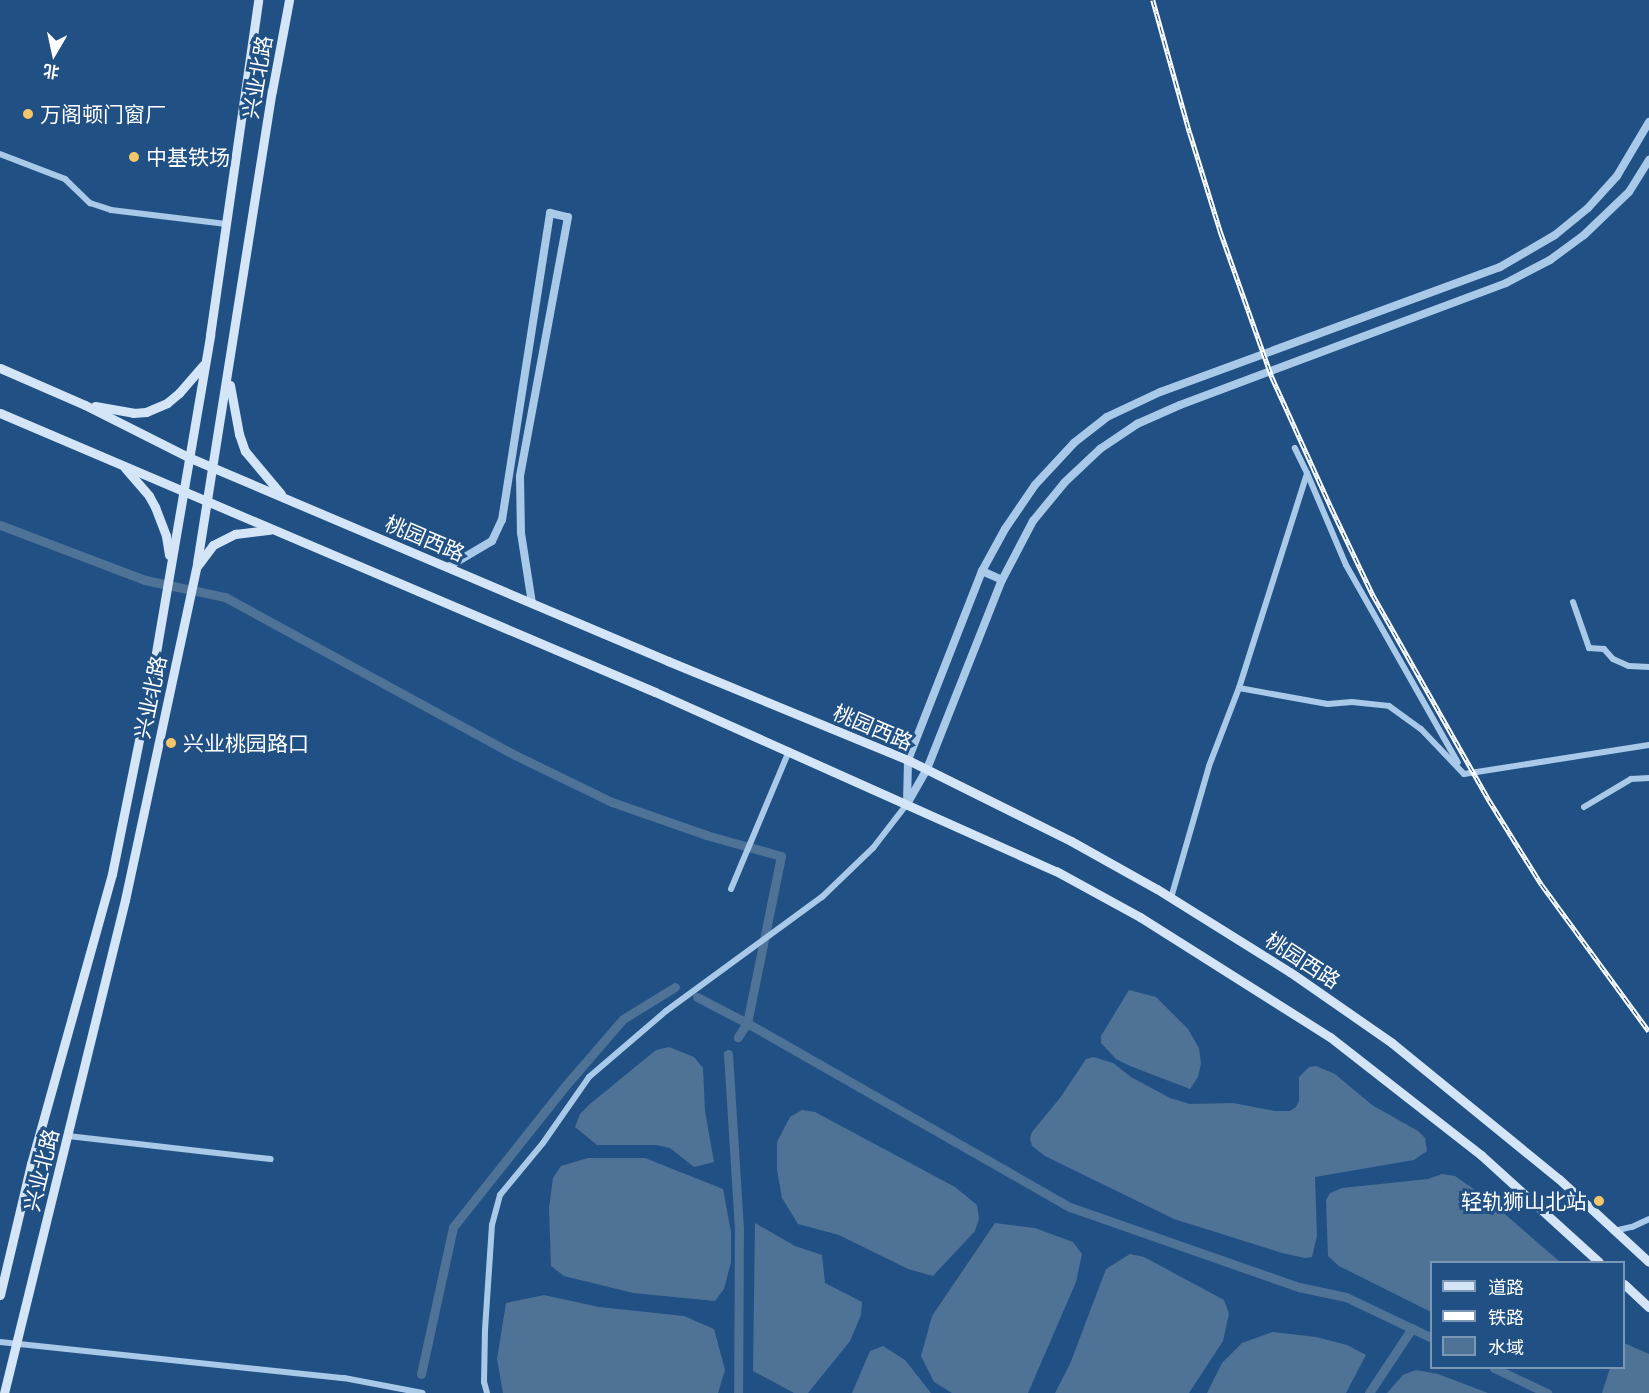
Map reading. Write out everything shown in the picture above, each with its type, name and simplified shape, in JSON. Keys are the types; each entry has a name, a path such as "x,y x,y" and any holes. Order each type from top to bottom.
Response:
{"main road":[{"name":"兴业北路","path":"0,1295 31,1164 112,874 171,565 205,363 258,0"},
{"name":"兴业北路","path":"4,1393 125,900 188,608 229,375 272,91 290,0"},
{"path":"85,405 133,413 146,412 166,403 179,393 205,363"},
{"name":"桃园西路","path":"0,368 85,405 188,457 908,760 1071,841 1171,898 1290,972 1392,1042 1560,1179 1649,1262"},
{"path":"229,375 234,413 245,451 282,496"},
{"path":"0,413 655,692 1056,871 1140,917 1275,1000 1330,1037 1481,1155 1597,1261"},
{"path":"121,464 149,496 155,507 166,536 171,565"},
{"path":"196,567 213,544 235,534 272,530"},
{"path":"1625,1286 1649,1307"}],"street":[{"path":"907,804 908,760 982,571 1005,528 1035,485 1074,443 1107,417 1160,392 1500,267 1555,235 1588,208 1617,176 1649,122"},
{"path":"0,154 65,178 90,203 226,224"},
{"path":"487,1393 484,1382 485,1330 492,1225 500,1195 543,1143 589,1077 666,1011 822,897 873,848 907,804 927,769 1002,580 1033,521 1065,482 1100,449 1137,424 1180,405 1506,283 1550,260 1584,235 1629,192 1649,160"},
{"path":"448,567 492,541 502,520 550,213 568,217 520,477 521,533 532,603"},
{"path":"1295,448 1346,565 1464,774"},
{"path":"1171,898 1209,766 1239,688 1307,473"},
{"path":"982,571 1002,580"},
{"path":"1573,602 1589,648 1604,649 1613,659 1629,666 1649,667"},
{"path":"1239,688 1328,704 1352,702 1389,706 1421,729 1464,774"},
{"path":"1464,774 1649,745"},
{"path":"731,889 789,752"},
{"path":"1584,807 1631,779 1649,778"},
{"path":"68,1136 271,1160"},
{"path":"1614,1231 1632,1227 1649,1219"},
{"path":"0,1342 344,1378 423,1393"}],"water":[{"path":"1129,990 1156,997 1188,1029 1199,1048 1201,1063 1198,1077 1190,1089 1116,1059 1101,1043 1101,1036"},
{"path":"669,1047 694,1057 703,1068 705,1111 714,1162 694,1167 670,1148 656,1145 597,1145 575,1127 580,1114 590,1104 656,1050"},
{"path":"1093,1057 1113,1063 1131,1077 1170,1098 1190,1104 1233,1103 1275,1111 1290,1111 1296,1107 1299,1101 1299,1077 1309,1067 1316,1066 1335,1074 1372,1105 1418,1131 1425,1138 1427,1151 1414,1160 1315,1177 1317,1236 1312,1257 1305,1258 1282,1253 1174,1219 1045,1156 1032,1146 1030,1139 1032,1132 1060,1098 1086,1059"},
{"path":"802,1110 815,1112 955,1187 977,1205 979,1218 975,1231 933,1276 908,1269 839,1235 798,1224 782,1198 777,1170 777,1142 790,1117"},
{"path":"588,1158 645,1158 723,1189 731,1232 731,1262 724,1289 715,1301 633,1293 564,1276 551,1266 549,1208 553,1178 561,1166"},
{"path":"1442,1174 1455,1176 1485,1197 1559,1261 1430,1261 1430,1312 1339,1266 1328,1256 1326,1200 1330,1193 1342,1188 1428,1179"},
{"path":"755,1223 795,1246 822,1255 825,1283 862,1302 861,1315 850,1341 808,1393 794,1393 753,1371"},
{"path":"995,1223 1035,1228 1073,1242 1082,1254 1076,1282 1028,1393 952,1393 934,1382 921,1356 932,1316"},
{"path":"1130,1254 1144,1257 1224,1300 1229,1314 1223,1341 1189,1393 1055,1393 1070,1364 1106,1269"},
{"path":"544,1295 599,1307 684,1316 714,1329 725,1370 718,1393 503,1393 497,1359 506,1303"},
{"path":"1273,1332 1316,1337 1347,1345 1366,1355 1346,1393 1207,1393 1222,1363 1242,1343"},
{"path":"1625,1343 1649,1354 1649,1393 1602,1393 1610,1369 1625,1369"},
{"path":"883,1346 905,1360 931,1393 852,1393 870,1351"},
{"path":"1416,1370 1438,1374 1488,1393 1387,1393 1403,1375"}],"waterway":[{"path":"0,525 145,580 225,597 515,755 612,802 706,835 781,856 747,1023 1070,1207 1299,1287 1346,1297 1430,1337"},
{"path":"421,1374 453,1227 566,1085 623,1019 675,987"},
{"path":"697,997 747,1023 738,1037"},
{"path":"728,1054 739,1227 738,1393"},
{"path":"1369,1393 1412,1328"},
{"path":"1496,1369 1547,1393"}],"railway":[{"path":"1153,0 1221,233 1272,377 1373,595 1489,800 1542,885 1649,1031"}],"place":[{"name":"万阁顿门窗厂","path":"28,114"},
{"name":"中基铁场","path":"134,157"},
{"name":"兴业桃园路口","path":"171,743"},
{"name":"轻轨狮山北站","path":"1599,1201"}]}
